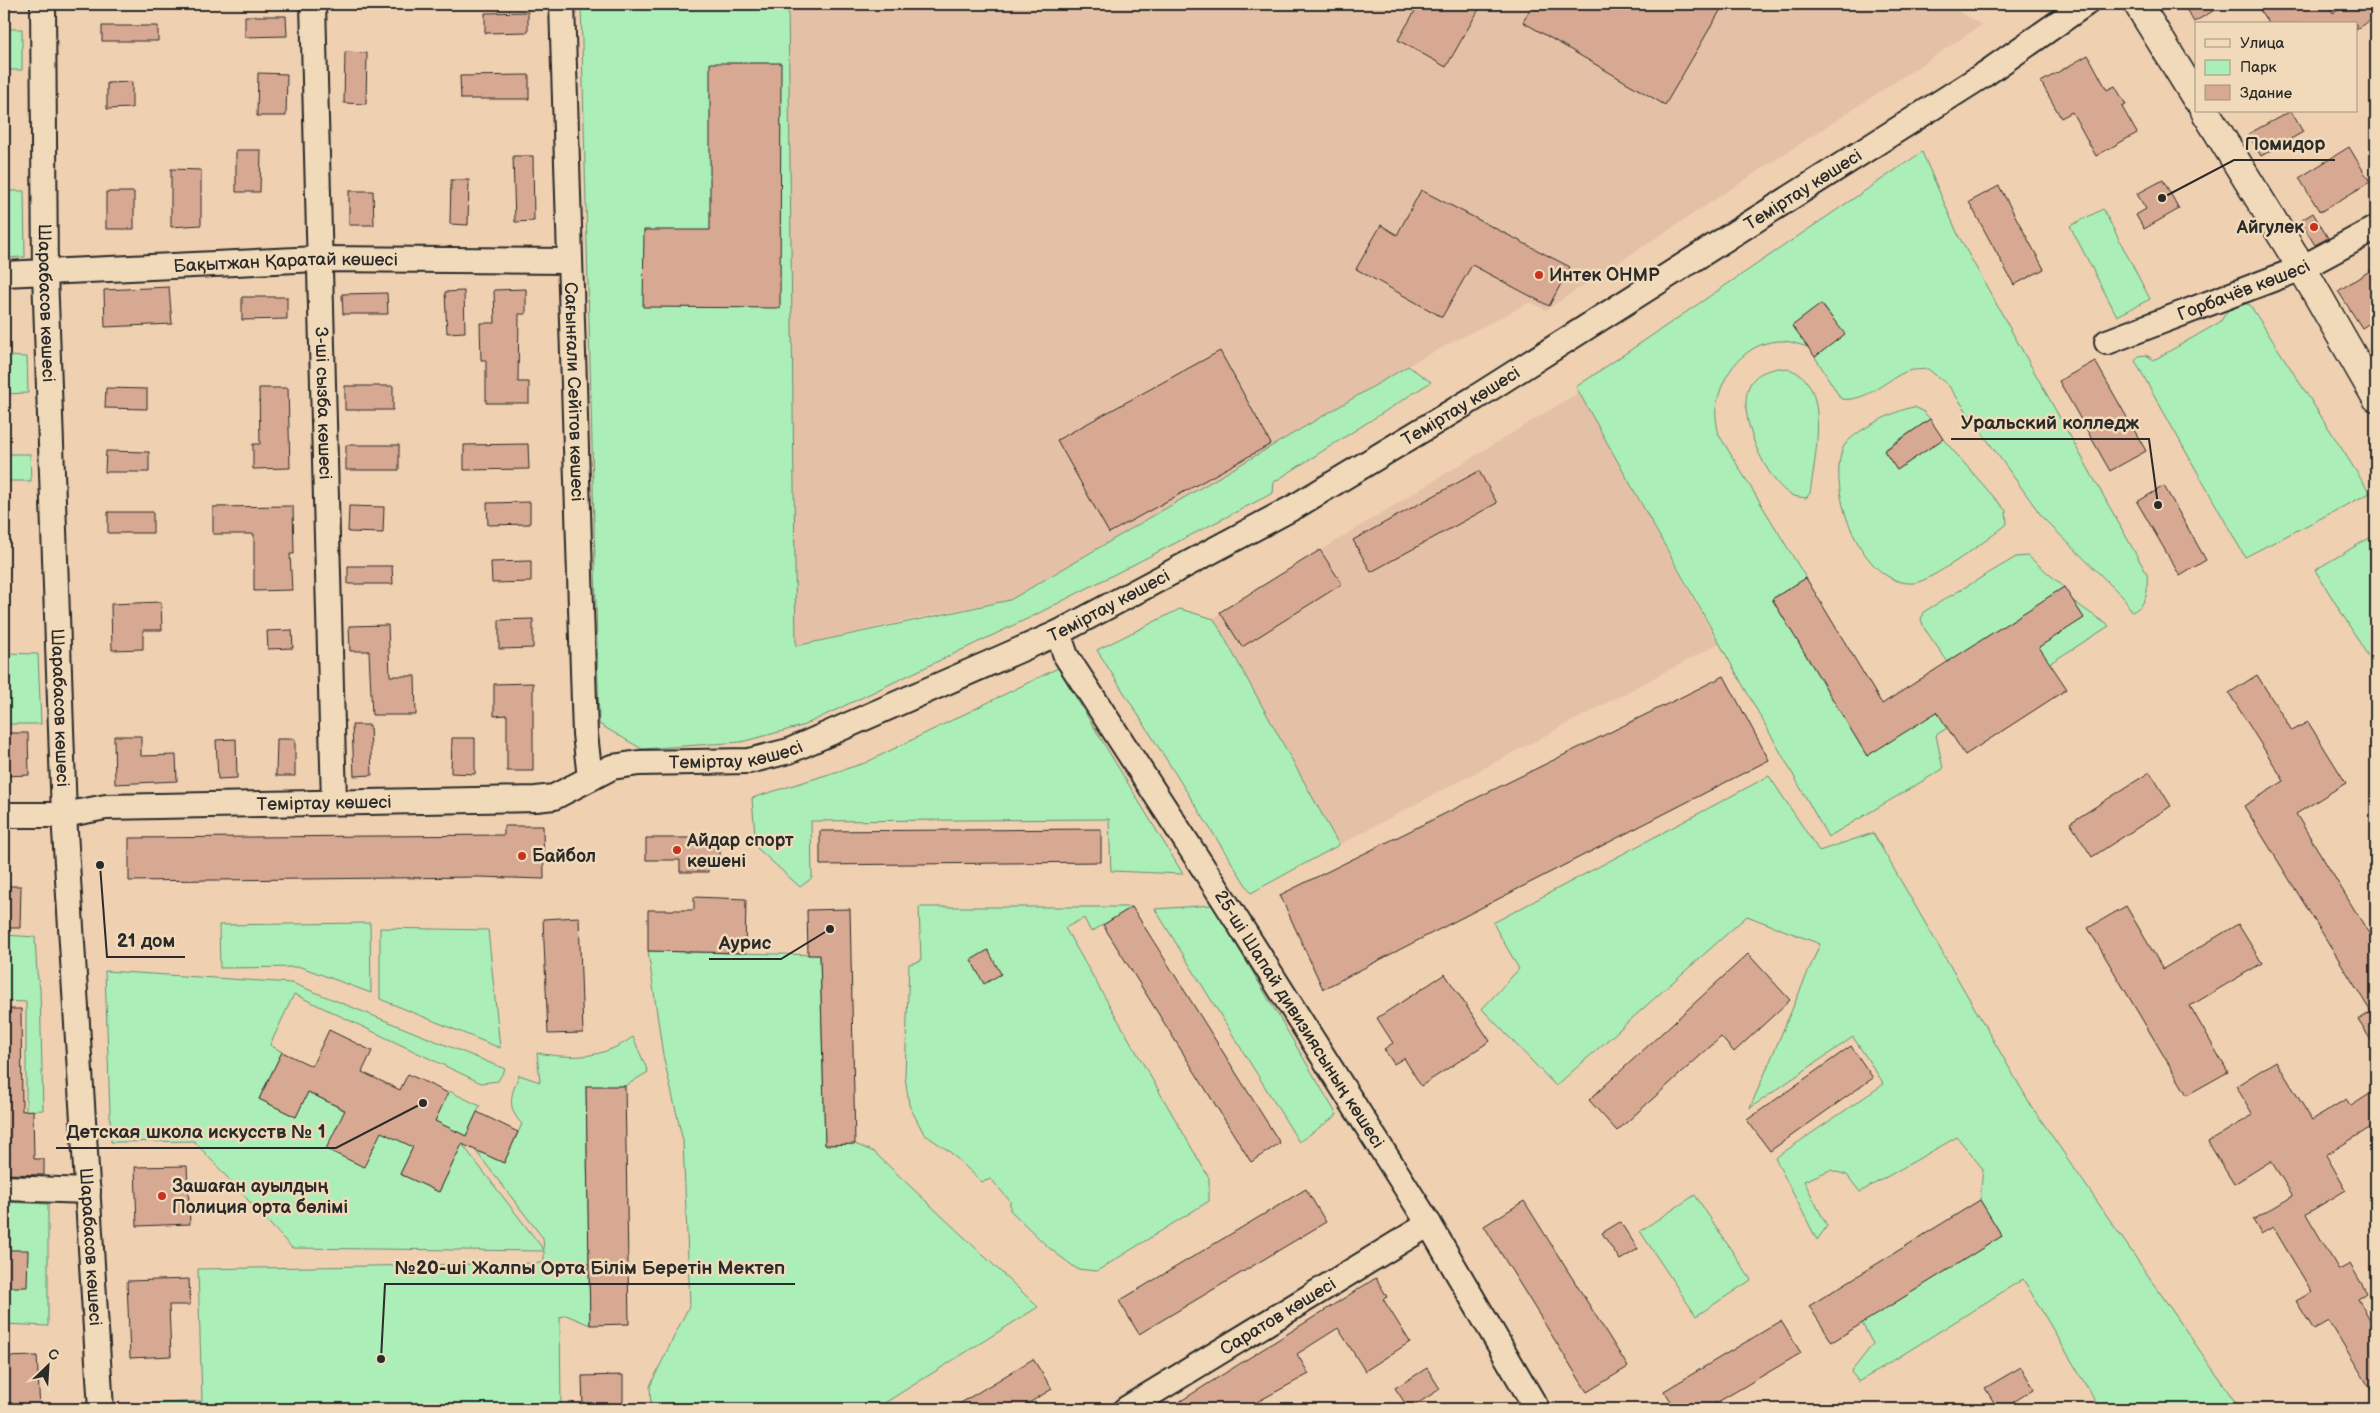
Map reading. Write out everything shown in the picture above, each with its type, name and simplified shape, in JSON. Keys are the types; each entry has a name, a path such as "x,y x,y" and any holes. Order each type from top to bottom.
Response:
{"main road":[{"path":"2138,4 2195,96"},
{"path":"2206,112 2302,268 2376,397"}],"street":[{"name":"Шарабасов көшесі","path":"43,4 45,273 64,815 101,1409"},
{"name":"3-ші сызба көшесі","path":"313,4 318,259 334,802"},
{"name":"Сағынғали Сейітов көшесі","path":"562,4 585,734 590,778"},
{"name":"Теміртау көшесі","path":"4,815 64,815 106,807 536,799 554,796 612,767 626,764 749,761 789,751 1058,633 1296,506 1466,403 1985,74 2085,4"},
{"name":"Горбачёв көшесі","path":"2107,342 2302,268 2376,228"},
{"name":"Бақытжан Қаратай көшесі","path":"4,274 318,259 570,261"},
{"name":"25-ші Шапай дивизиясының көшесі","path":"1058,633 1066,656 1219,892 1429,1224 1537,1409"},
{"path":"4,1188 88,1191"},
{"name":"Саратов көшесі","path":"1126,1409 1429,1224"}],"shaded area":[{"path":"788,4 1946,4 1982,25 1546,310 1530,302 1420,359 1010,600 930,615 795,646"},
{"path":"1579,392 1718,644 1339,845 1214,619 1220,612"}],"green space":[{"path":"581,4 788,4 796,646 1010,600 1408,366 1431,382 1274,482 1273,493 1033,616 802,726 741,742 642,749 599,724"},
{"path":"4,29 22,29 22,70 4,70"},
{"path":"1922,152 1959,237 2147,574 2147,591 2144,601 2132,612 2123,597 2043,518 1948,385 1928,369 1908,371 1866,394 1850,399 1841,399 1815,357 1844,334 1822,304 1792,326 1808,347 1785,341 1771,342 1748,352 1730,371 1719,395 1716,414 1719,435 1806,578 1772,599 1867,756 2084,618 2073,601 2109,626 1936,735 1943,769 1828,837 1576,387"},
{"path":"4,191 24,191 25,257 4,258"},
{"path":"2103,209 2150,299 2117,316 2070,226"},
{"path":"2242,302 2250,305 2370,493 2245,557 2135,361 2139,356 2146,355 2154,360 2220,322 2230,307"},
{"path":"4,356 27,357 28,393 4,394"},
{"path":"1778,368 1796,372 1808,383 1814,398 1817,417 1817,438 1810,493 1806,498 1791,495 1781,487 1762,458 1748,423 1746,405 1748,390 1754,379 1765,372"},
{"path":"1914,407 1923,411 1930,419 1884,450 1897,470 1943,439 2006,511 2007,524 1947,567 1922,581 1914,583 1895,580 1879,570 1864,553 1853,533 1844,510 1839,466 1843,448 1854,436 1886,417"},
{"path":"4,454 30,454 31,481 4,481"},
{"path":"2376,534 2376,669 2315,570"},
{"path":"2028,556 2064,587 1948,662 1924,628 1921,619 1925,611 2016,557"},
{"path":"1180,609 1214,619 1339,845 1251,893 1097,650"},
{"path":"4,653 38,654 41,724 4,724"},
{"path":"1058,668 1183,874 1111,871 1109,819 811,821 812,878 800,887 756,847 752,798 865,763"},
{"path":"1769,776 1819,851 1873,833 2032,1107 2240,1409 2100,1409 2023,1279 1859,1382 1851,1372 1873,1344 1862,1323 2002,1236 1980,1200 1983,1169 1957,1137 1860,1192 1847,1175 1830,1170 1804,1181 1827,1226 1817,1240 1775,1158 1884,1084 1853,1037 1750,1108 1820,944 1747,916 1556,1086 1482,1009 1519,969 1493,923"},
{"path":"1213,905 1337,1115 1299,1142 1155,909"},
{"path":"919,907 1132,907 1091,932 1084,918 1065,928 1209,1178 1209,1201 1097,1271 1077,1269 1049,1248 1010,1210 1010,1201 991,1179 982,1182 949,1151 924,1134 909,1105 905,1076 909,964 921,961","holes":["988,951 984,983 971,960"]},
{"path":"370,923 371,993 301,967 220,968 219,925"},
{"path":"380,928 488,930 500,1048 380,999"},
{"path":"4,935 35,937 40,989 43,1110 26,1111 26,1002 4,1001"},
{"path":"648,951 820,955 825,1145 855,1144 874,1152 1038,1307 875,1409 651,1409 650,1386 690,1304 683,1141 663,1055"},
{"path":"105,971 292,983 505,1069 498,1081 481,1083 294,994 270,1045 282,1052 259,1099 296,1117 308,1092 413,1147 400,1174 439,1192 462,1144 544,1250 543,1238 475,1150 504,1163 522,1124 514,1112 512,1095 519,1075 540,1082 537,1053 587,1056 610,1050 633,1037 648,1072 625,1086 586,1087 590,1325 566,1315 560,1317 561,1409 125,1409 125,1405 202,1401 198,1269 544,1263 544,1251 292,1248 194,1141 111,1142"},
{"path":"449,1091 480,1106 466,1136 435,1121"},
{"path":"1695,1195 1751,1280 1696,1316 1640,1231"},
{"path":"4,1202 48,1204 48,1326 4,1324"}],"building":[{"path":"1419,4 1482,4 1446,67 1398,40"},
{"path":"1533,4 1724,4 1665,105 1523,22"},
{"path":"2183,4 2225,4 2194,22"},
{"path":"2256,4 2327,4 2333,13 2349,4 2376,4 2376,17 2358,28 2358,22 2268,22"},
{"path":"528,12 528,32 485,33 485,13"},
{"path":"245,16 286,16 287,36 245,37"},
{"path":"102,26 158,26 158,41 102,41"},
{"path":"345,52 367,53 366,104 344,103"},
{"path":"2088,55 2107,90 2115,86 2126,105 2122,107 2137,133 2096,156 2072,112 2061,118 2041,82"},
{"path":"710,63 781,63 780,308 643,307 644,230 710,230"},
{"path":"258,73 287,74 286,116 257,116"},
{"path":"529,75 529,99 461,99 460,76"},
{"path":"132,82 132,108 107,109 107,83"},
{"path":"2289,112 2292,112 2303,132 2261,156 2248,134"},
{"path":"2349,147 2370,182 2320,212 2299,178"},
{"path":"236,150 261,150 260,192 236,192"},
{"path":"513,156 533,156 534,221 515,222"},
{"path":"171,169 201,170 201,225 171,227"},
{"path":"451,180 469,180 468,225 450,224"},
{"path":"2163,180 2179,209 2144,229 2136,215 2146,209 2137,194"},
{"path":"1999,186 2044,269 2014,285 1969,202"},
{"path":"1421,190 1570,267 1549,306 1472,265 1442,317 1356,269 1381,225 1397,235"},
{"path":"349,191 373,191 374,225 349,225"},
{"path":"106,192 134,192 134,229 106,229"},
{"path":"2313,213 2328,238 2315,245 2300,221"},
{"path":"2376,267 2376,319 2362,328 2338,291"},
{"path":"169,287 172,324 105,327 104,290"},
{"path":"526,289 526,314 519,314 518,382 529,382 529,403 486,403 486,360 481,360 480,323 495,323 494,290"},
{"path":"464,291 465,332 447,333 445,292"},
{"path":"387,293 388,314 343,314 342,294"},
{"path":"242,297 287,297 287,319 242,320"},
{"path":"1821,304 1845,334 1815,357 1792,326"},
{"path":"1220,351 1271,444 1109,533 1057,440"},
{"path":"2095,361 2146,451 2110,471 2059,381"},
{"path":"345,386 393,386 393,410 345,410"},
{"path":"106,388 147,389 147,409 105,408"},
{"path":"259,388 288,388 290,468 253,469 253,444 260,444"},
{"path":"1930,419 1943,439 1897,470 1884,451"},
{"path":"528,444 529,469 464,470 464,445"},
{"path":"346,445 399,445 399,470 346,470"},
{"path":"106,451 149,452 149,472 105,472"},
{"path":"1479,471 1497,503 1371,572 1353,540"},
{"path":"2164,486 2206,560 2180,576 2137,502"},
{"path":"530,502 530,524 488,525 487,503"},
{"path":"293,506 294,554 290,554 292,590 254,591 254,534 213,534 213,507"},
{"path":"349,506 384,507 383,533 348,532"},
{"path":"108,512 153,512 153,533 108,533"},
{"path":"1320,550 1342,584 1242,647 1220,612"},
{"path":"531,561 531,582 492,583 491,562"},
{"path":"348,566 392,566 393,584 348,584"},
{"path":"1806,578 1882,704 2064,587 2084,618 2039,647 2067,689 1965,755 1937,712 1867,756 1772,599"},
{"path":"161,602 162,630 143,630 143,649 112,650 111,604"},
{"path":"533,619 533,648 499,649 499,620"},
{"path":"388,625 390,676 415,676 416,715 372,715 369,651 350,651 349,626"},
{"path":"292,630 293,648 268,649 267,631"},
{"path":"2257,675 2292,731 2308,722 2346,783 2296,814 2376,945 2376,1048 2358,1020 2371,1012 2244,806 2284,781 2229,693"},
{"path":"1724,676 1769,760 1323,989 1280,895"},
{"path":"533,683 533,771 507,771 507,715 494,716 494,684"},
{"path":"352,725 370,725 372,775 354,776"},
{"path":"4,733 28,733 29,775 4,776"},
{"path":"114,736 141,736 141,756 176,755 177,781 115,784"},
{"path":"452,738 475,738 475,774 451,773"},
{"path":"236,739 237,778 218,779 216,740"},
{"path":"277,739 295,739 295,776 276,776"},
{"path":"2150,772 2171,806 2092,857 2070,823"},
{"path":"504,826 543,826 544,879 479,877 129,881 129,838 504,835"},
{"path":"1101,829 1101,862 820,865 820,831"},
{"path":"646,838 720,838 720,859 708,859 708,872 680,872 680,860 646,860"},
{"path":"4,886 21,886 20,928 4,928"},
{"path":"694,897 746,899 745,953 648,951 648,910 694,910"},
{"path":"2126,906 2163,969 2238,924 2262,963 2190,1006 2228,1072 2187,1095 2088,928"},
{"path":"1132,907 1280,1143 1251,1162 1103,925"},
{"path":"850,909 855,1144 825,1145 820,955 808,955 807,910"},
{"path":"579,917 583,1033 548,1034 543,919"},
{"path":"988,950 1001,974 984,984 971,960"},
{"path":"1748,954 1790,1000 1734,1052 1721,1037 1617,1131 1589,1100"},
{"path":"1445,974 1490,1041 1421,1086 1404,1058 1394,1064 1384,1049 1393,1043 1377,1018"},
{"path":"4,1009 21,1009 22,1111 33,1110 34,1159 44,1159 44,1175 4,1174"},
{"path":"329,1030 372,1051 362,1072 400,1090 408,1074 448,1093 435,1121 466,1136 477,1112 518,1132 504,1163 462,1144 439,1192 400,1174 413,1147 381,1132 364,1167 326,1149 345,1110 308,1092 296,1117 259,1099 282,1052 312,1066"},
{"path":"1851,1046 1873,1078 1770,1151 1747,1120"},
{"path":"2276,1061 2312,1120 2346,1099 2351,1106 2376,1090 2376,1124 2326,1155 2346,1190 2306,1214 2339,1270 2350,1264 2367,1293 2358,1299 2376,1330 2376,1398 2329,1321 2314,1330 2296,1301 2312,1292 2273,1227 2261,1234 2253,1220 2293,1196 2271,1161 2234,1184 2208,1142 2253,1115 2236,1086"},
{"path":"586,1086 625,1086 629,1324 590,1325"},
{"path":"187,1166 190,1224 137,1226 135,1167"},
{"path":"1306,1189 1326,1222 1139,1334 1119,1301"},
{"path":"1980,1200 2002,1236 1832,1342 1809,1306"},
{"path":"1524,1201 1628,1367 1587,1392 1484,1226"},
{"path":"1620,1222 1638,1249 1620,1260 1602,1233"},
{"path":"4,1250 28,1250 27,1287 4,1287"},
{"path":"1376,1278 1387,1297 1383,1299 1410,1342 1365,1371 1338,1328 1297,1354 1309,1374 1244,1409 1168,1409"},
{"path":"189,1279 190,1305 169,1305 171,1356 130,1358 127,1281"},
{"path":"1781,1321 1801,1353 1706,1409 1675,1409 1664,1391"},
{"path":"37,1356 40,1409 4,1409 4,1357"},
{"path":"1033,1359 1052,1389 1019,1409 951,1409"},
{"path":"2021,1367 2034,1389 2012,1403 2016,1409 1998,1409 1985,1388"},
{"path":"1427,1368 1440,1389 1409,1409 1395,1388"},
{"path":"623,1375 623,1409 583,1409 582,1376"}],"place":[{"name":"Помидор","path":"2162,198"},
{"name":"Айгулек","path":"2314,227"},
{"name":"Интек ОНМР","path":"1539,275"},
{"name":"Уральский колледж","path":"2158,505"},
{"name":"Айдар спорт кешені","path":"677,850"},
{"name":"Байбол","path":"522,856"},
{"name":"21 дом","path":"100,865"},
{"name":"Аурис","path":"830,929"},
{"name":"Детская школа искусств № 1","path":"423,1103"},
{"name":"Зашаған ауылдың Полиция орта бөлімі","path":"162,1196"},
{"name":"№20-ші Жалпы Орта Білім Беретін Мектеп","path":"381,1359"}]}
